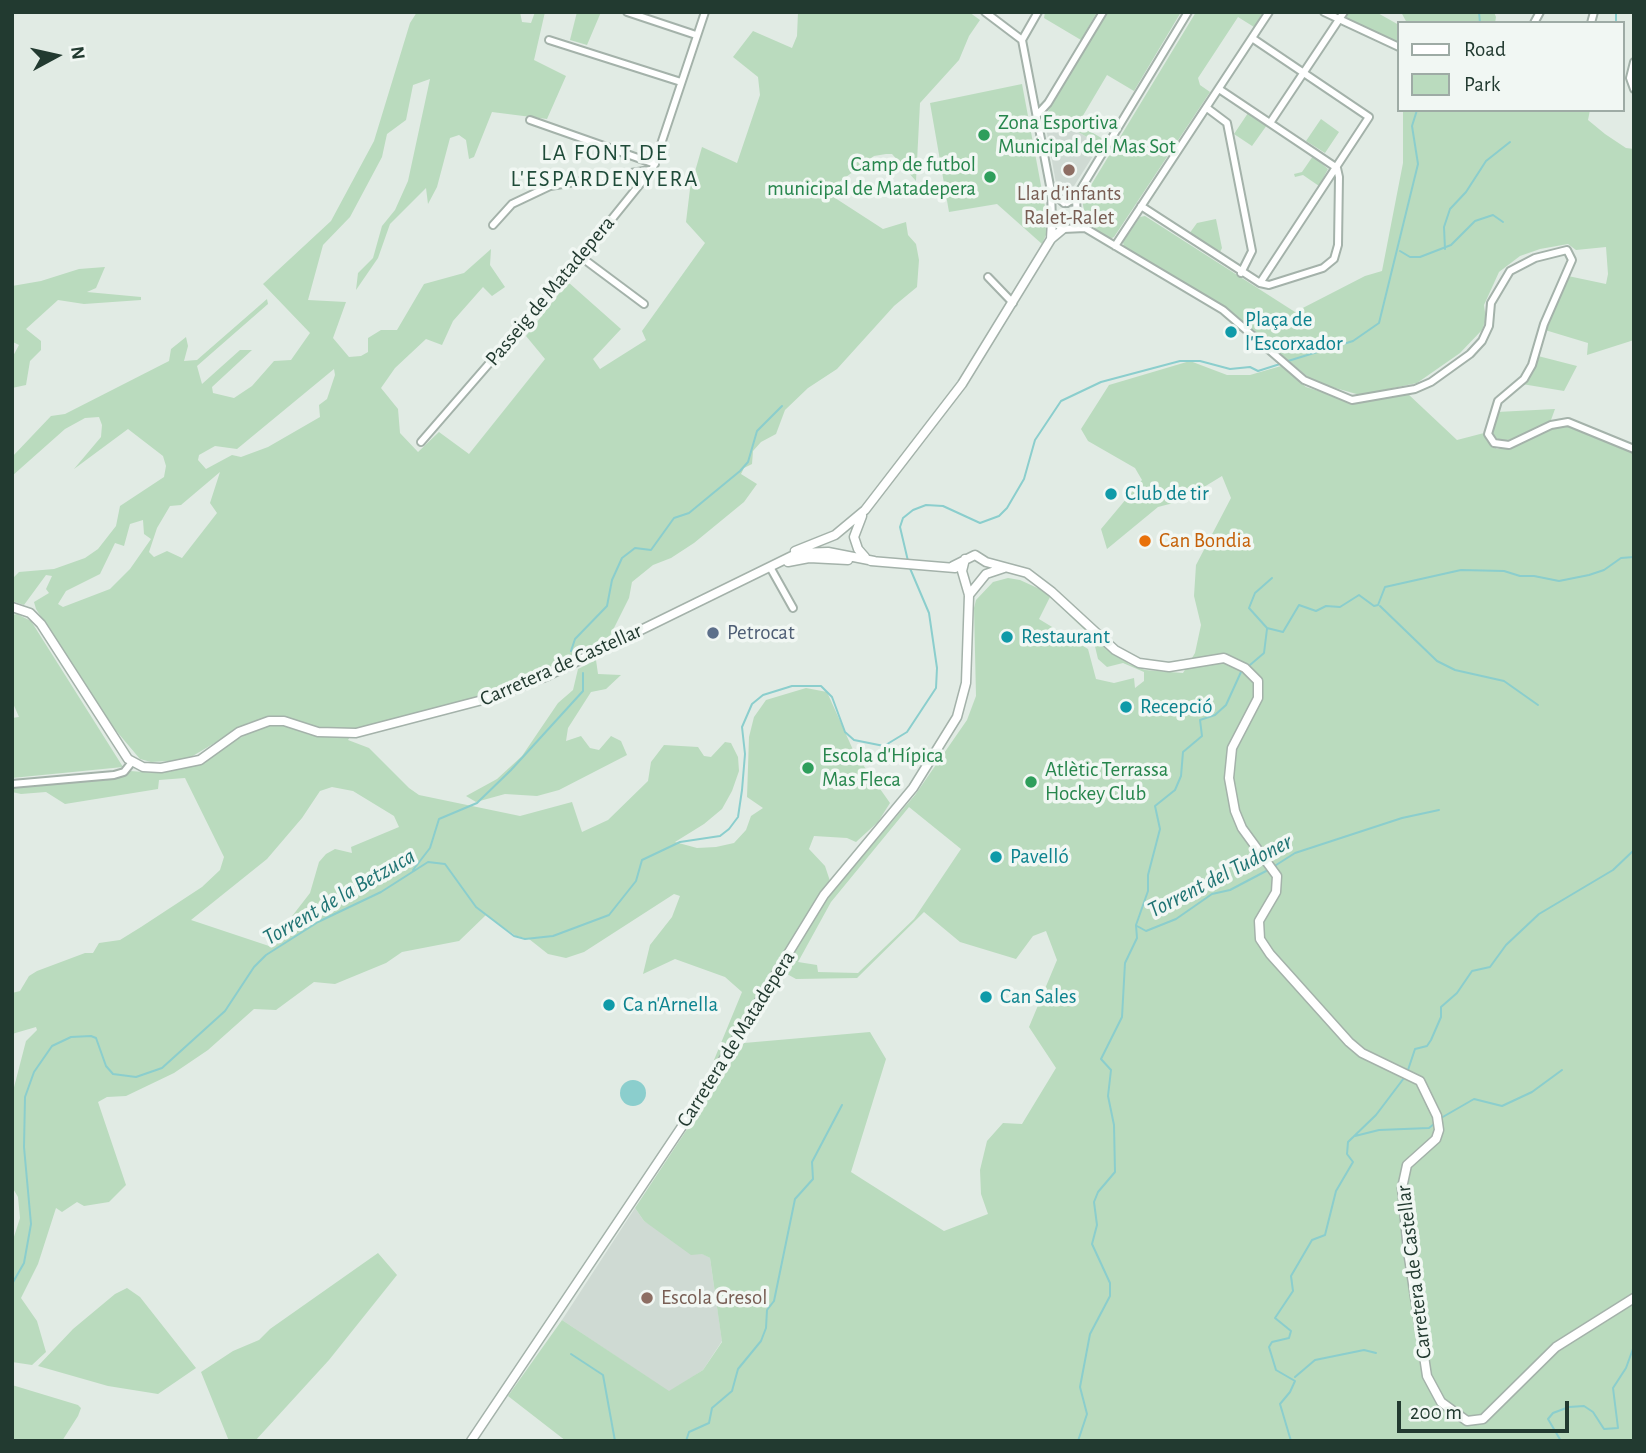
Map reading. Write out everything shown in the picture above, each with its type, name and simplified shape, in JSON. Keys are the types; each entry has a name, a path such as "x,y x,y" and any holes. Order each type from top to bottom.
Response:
{"street":[{"path":"626,12 696,36"},
{"name":"Passeig de Matadepera","path":"421,442 581,257 655,164 705,12"},
{"path":"1022,40 1038,12"},
{"path":"1037,115 1048,103 1103,12"},
{"path":"1052,211 1076,197 1188,12"},
{"path":"1115,246 1269,12"},
{"path":"1324,12 1398,47"},
{"path":"1270,123 1345,12"},
{"path":"987,13 1022,40 1051,191 1051,239"},
{"path":"1252,38 1369,117 1259,284"},
{"path":"549,40 681,82"},
{"path":"1634,62 1630,78 1634,89"},
{"path":"1141,206 1259,284 1269,285 1323,268 1334,259 1338,245 1337,168 1219,89"},
{"path":"1207,108 1227,123 1252,251 1241,273"},
{"path":"530,120 655,164"},
{"path":"493,225 512,204 550,186 650,170"},
{"path":"1051,191 1056,199 1077,214 1085,228 1223,310 1285,365 1315,386 1352,400 1424,386 1470,354 1489,330 1493,298 1510,271 1535,258 1567,250 1572,260 1540,333 1530,370 1498,401 1488,434 1494,443 1509,446 1551,425 1568,422 1634,449"},
{"path":"1005,568 974,581 949,566 870,559 858,549 854,537 857,523 865,510 957,392 1051,239 1066,229 1077,214 1076,197"},
{"path":"1052,221 1066,229 1085,228"},
{"path":"581,257 644,304"},
{"path":"988,277 1013,303"},
{"path":"850,560 821,552 829,538 865,510"},
{"path":"786,558 813,542 829,538"},
{"name":"Carretera de Castellar","path":"132,762 155,768 194,762 239,732 269,721 284,721 318,732 343,734 475,703 545,677 786,558 805,552 821,552 870,559"},
{"path":"949,566 975,555 986,562 983,577 969,595"},
{"name":"Carretera de Castellar","path":"772,566 809,558 870,559"},
{"path":"964,575 965,559"},
{"name":"Carretera de Castellar","path":"986,562 1027,573 1038,580 1115,650 1130,660 1164,667 1224,658 1238,663 1255,677 1259,695 1233,748 1230,791 1242,828 1274,868 1278,886 1259,922 1263,946 1349,1042 1363,1053 1406,1073 1424,1085 1438,1120 1433,1143 1407,1165 1402,1188 1408,1251 1427,1376 1433,1393 1447,1409 1467,1421 1483,1419 1556,1347 1634,1298"},
{"path":"772,566 793,608"},
{"name":"Carretera de Matadepera","path":"471,1441 685,1122 824,895 913,788 946,736 964,696 969,595 964,575"},
{"path":"12,607 30,613 41,624 132,762 124,772 114,775 12,784"}],"shaded area":[{"name":"Llar d'infants Ralet-Ralet","path":"1047,113 1100,145 1067,197 1058,194 1044,117"},
{"name":"Escola Gresol","path":"635,1208 644,1221 710,1258 722,1341 703,1370 669,1392 562,1320"}],"green space":[{"path":"417,12 520,12 522,22 531,23 535,12 545,12 534,60 566,76 547,119 492,112 474,157 469,159 466,140 459,135 450,138 437,187 428,204 426,188 390,224 378,258 356,290 358,273 373,258 382,226 395,210 408,181 430,79 413,85 406,120 387,134 382,157 350,217 323,245 308,300 346,302 333,338 349,357 361,356 368,352 368,338 381,330 397,330 424,284 464,273 491,249 490,265 505,287 492,296 483,287 453,321 442,345 426,339 395,368 381,388 398,409 400,433 418,452 439,432 469,454 545,359 526,336 568,282 621,329 593,359 600,369 646,340 642,331 705,243 686,222 690,189 702,147 737,163 760,95 758,77 733,57 753,31 792,48 797,36 798,12 969,12 980,20 969,36 959,60 920,103 916,181 892,154 874,156 835,186 832,196 883,229 906,222 908,235 916,244 919,260 917,287 894,306 837,369 808,388 785,410 776,434 761,442 753,451 752,464 744,468 741,474 757,484 744,502 694,543 671,558 653,565 632,582 629,598 610,636 597,644 520,682 450,707 352,733 348,740 369,748 419,795 520,816 572,802 582,832 608,820 648,781 651,762 664,745 698,747 704,756 711,757 725,742 731,743 738,757 739,771 722,809 675,842 697,848 716,847 734,843 746,830 751,816 763,808 747,797 749,737 754,717 766,700 806,688 827,692 854,752 890,803 878,822 856,842 847,838 814,836 809,849 825,866 830,881 722,1060 714,1060 742,992 725,977 675,959 643,974 650,945 672,917 680,896 674,894 584,952 566,958 548,954 529,939 516,936 486,915 459,941 402,952 386,963 335,984 314,982 276,1010 254,1009 208,1050 174,1073 126,1096 107,1097 98,1102 126,1185 109,1202 84,1206 77,1202 62,1212 56,1208 38,1264 21,1298 37,1321 46,1352 32,1365 12,1362 12,1243 20,1218 18,1197 12,1187 12,1095 26,1041 37,1030 36,1027 12,1034 12,993 20,991 29,976 37,971 85,953 93,953 99,943 120,940 141,927 202,887 220,870 224,857 185,778 159,780 158,789 65,804 46,792 21,794 12,792 12,787 125,776 130,771 157,773 181,769 266,724 279,724 310,735 312,727 285,717 267,717 248,723 186,760 151,762 140,759 107,720 36,609 34,602 49,593 46,589 52,576 46,575 24,605 12,601 12,579 19,572 54,569 85,558 98,549 116,526 120,506 164,477 166,466 163,456 128,429 74,469 101,437 102,425 99,417 85,418 65,429 12,476 12,457 51,416 65,414 169,361 171,349 186,337 188,346 184,361 197,360 267,299 268,304 197,366 202,384 240,350 252,350 212,387 213,393 234,398 252,386 274,361 291,360 310,333 263,284 331,221 374,141 410,23","holes":["334,369 335,375 327,399 319,405 320,417 268,447 241,457 232,455 206,469 198,460 199,455 215,446 237,449","220,472 210,503 217,513 182,558 167,551 154,557 149,552 157,528 170,506 181,505","143,520 144,534 151,539 130,569 110,589 63,607 58,604 66,591 100,574 115,543 124,546 130,524","332,787 353,791 394,816 399,827 351,847 352,853 335,849 326,854 319,862 310,893 269,946 191,920 267,859 302,818 320,791"]},
{"path":"577,12 601,12 587,45 570,40"},
{"path":"1045,12 1097,12 1081,40 1044,18"},
{"path":"1108,12 1181,12 1134,91 1107,75 1078,124 1103,139 1100,145 1047,113"},
{"path":"1196,12 1263,12 1254,27 1238,17 1198,78 1200,85 1210,92 1114,237 1110,239 1087,225 1082,200"},
{"path":"1348,12 1376,12 1398,24 1398,42 1346,20"},
{"path":"1401,12 1494,12 1496,17 1495,21 1406,21"},
{"name":"Zona Esportiva Municipal del Mas Sot","path":"1022,84 1049,228 1042,244 997,204 949,212 930,103"},
{"path":"1403,112 1590,112 1588,120 1626,148 1634,149 1634,340 1587,355 1588,343 1545,330 1568,276 1606,284 1608,274 1606,247 1576,250 1568,244 1540,249 1520,256 1499,272 1484,305 1486,319 1482,330 1460,353 1417,383 1360,395 1314,382 1227,309 1124,248 1123,242 1140,217 1145,216 1295,312 1365,276 1382,271 1403,163"},
{"path":"1248,113 1267,125 1252,146 1234,134"},
{"path":"1321,119 1339,132 1325,153 1306,141"},
{"path":"1313,156 1328,169 1319,186 1303,175 1295,177 1294,174 1302,172"},
{"path":"1216,219 1222,248 1219,254 1189,234 1197,223"},
{"path":"105,267 96,288 87,292 141,297 141,300 84,304 58,300 26,329 41,341 41,350 30,361 26,385 12,388 12,358 19,345 13,342 12,286 41,281 79,269"},
{"path":"1538,356 1577,366 1564,391 1522,384 1533,373"},
{"path":"1190,361 1227,375 1250,375 1281,366 1306,387 1350,401 1408,394 1457,440 1484,433 1487,441 1497,449 1517,446 1556,426 1568,425 1634,453 1634,1441 566,1441 508,1396 562,1320 669,1391 703,1370 722,1342 710,1258 702,1254 691,1255 644,1221 635,1208 744,1043 870,1032 886,1059 851,1172 944,1231 988,1214 981,1194 980,1170 987,1141 1003,1123 1022,1124 1056,1068 1029,1027 1057,960 1046,931 1033,936 1016,959 960,942 924,912 857,978 796,979 787,974 786,964 828,896 915,795 967,720 976,696 974,608 976,600 993,582 1008,578 1020,580 1044,591 1129,664 1145,670 1183,673 1195,653 1201,625 1194,596 1196,565 1231,498 1222,476 1181,501 1158,507 1107,549 1101,529 1142,480 1135,468 1088,441 1081,429 1109,385","holes":["1050,597 1093,638 1098,659 1107,667 1123,663 1144,672 1144,681 1135,688 1134,678 1114,683 1096,679 1088,649 1039,619","909,807 961,849 914,919 858,973 818,972 817,965 798,962 831,902"]},
{"path":"1555,409 1551,420 1515,439 1497,441 1491,431 1497,412"},
{"path":"17,614 31,621 123,767 12,778 12,718 19,717 12,701 12,615"},
{"path":"596,660 598,674 621,675 606,689 591,692 568,728 566,741 581,736 590,748 599,750 611,736 621,741 627,755 559,790 537,796 505,794 476,802 466,796 497,779 522,756 558,703 573,690 578,669"},
{"path":"378,1253 397,1275 329,1360 255,1441 229,1441 201,1372 233,1351 259,1340 270,1329"},
{"path":"127,1288 140,1297 196,1368 158,1394 108,1386 38,1366 73,1329 115,1294"},
{"path":"12,1385 81,1408 62,1441 12,1441"}],"water":[{"path":"633,1080 642,1084 646,1093 642,1102 633,1106 624,1102 620,1093 624,1084"}],"waterway":[{"path":"1479,12 1480,21"},
{"path":"1616,12 1616,21"},
{"path":"1288,361 1353,341 1379,323 1418,164 1412,126 1416,112"},
{"path":"1445,249 1444,227 1450,209 1466,192 1486,161 1510,142"},
{"path":"1400,251 1410,257 1420,257 1451,245 1475,221 1493,215 1503,222"},
{"name":"Torrent de la Betzuca","path":"908,561 900,527 903,518 913,510 926,505 943,506 980,523 999,516 1007,508 1024,479 1035,440 1061,401 1101,382 1180,361 1200,361 1230,369 1250,367 1258,371 1280,364"},
{"path":"571,651 575,639 607,606 612,580 622,558 635,548 651,550 674,518 689,513 740,471 748,462 757,431 782,406"},
{"path":"1272,578 1255,593 1249,608 1267,628 1283,632 1299,605 1316,611 1326,606 1340,607 1359,595 1374,606 1378,605 1385,587 1461,570 1504,571 1559,581 1589,575 1604,570 1621,558 1634,557"},
{"name":"Torrent de la Betzuca","path":"12,1284 24,1263 31,1224 24,1147 25,1097 34,1072 52,1046 71,1037 91,1036 96,1038 106,1066 113,1074 136,1077 162,1068 225,1011 254,967 266,955 318,922 381,892 428,862 445,864 476,907 514,936 525,939 553,936 609,915 636,881 642,860 680,842 720,836 738,817 745,754 742,727 752,704 763,695 792,686 821,686 832,697 845,732 854,740 884,746 907,732 936,688 937,668 929,613 909,566"},
{"path":"1380,606 1437,661 1455,670 1504,681 1538,705"},
{"path":"1250,665 1264,653 1267,629"},
{"path":"1078,1441 1087,1414 1080,1387 1090,1334 1110,1296 1110,1283 1092,1244 1097,1225 1094,1202 1098,1192 1115,1172 1114,1125 1108,1096 1111,1070 1101,1059 1122,1017 1125,963 1137,938 1136,925 1148,891 1148,875 1160,829 1155,806 1175,790 1181,776 1183,752 1202,736 1200,720 1215,715 1226,705 1241,672"},
{"path":"413,870 430,848 439,819 477,803 511,770 583,691 583,673"},
{"name":"Torrent del Tudoner","path":"1273,867 1295,853 1402,818 1439,810"},
{"path":"1408,1070 1415,1049 1427,1046 1431,1040 1441,1017 1441,1007 1457,993 1472,971 1490,967 1506,945 1539,914 1613,870 1634,850"},
{"name":"Torrent del Tudoner","path":"1137,926 1146,931 1176,919 1212,894 1230,890 1268,870"},
{"path":"1441,1118 1474,1099 1502,1106 1532,1092 1562,1070"},
{"path":"1291,1441 1280,1404 1295,1381 1276,1370 1269,1347 1272,1342 1289,1338 1291,1331 1275,1318 1293,1291 1291,1276 1312,1240 1325,1235 1336,1191 1353,1162 1347,1154 1348,1142 1376,1115 1404,1078"},
{"path":"686,1441 689,1432 709,1423 712,1408 732,1391 738,1369 761,1341 766,1328 767,1310 774,1301 795,1199 813,1179 812,1162 842,1105"},
{"path":"1355,1136 1379,1130 1429,1128 1434,1124"},
{"path":"1561,1441 1548,1419 1553,1413 1569,1407 1584,1406 1593,1412 1604,1429 1618,1428 1613,1388 1626,1368 1634,1346"},
{"path":"1295,1377 1315,1360 1364,1350 1376,1353"},
{"path":"571,1354 603,1375 615,1441"}],"place":[{"name":"Zona Esportiva Municipal del Mas Sot","path":"984,135"},
{"name":"Llar d'infants Ralet-Ralet","path":"1069,170"},
{"name":"Camp de futbol municipal de Matadepera","path":"990,177"},
{"name":"Plaça de l'Escorxador","path":"1231,332"},
{"name":"Club de tir","path":"1111,494"},
{"name":"Can Bondia","path":"1145,541"},
{"name":"Petrocat","path":"713,633"},
{"name":"Restaurant","path":"1007,637"},
{"name":"Recepció","path":"1126,707"},
{"name":"Escola d'Hípica Mas Fleca","path":"808,768"},
{"name":"Atlètic Terrassa Hockey Club","path":"1031,782"},
{"name":"Pavelló","path":"996,857"},
{"name":"Can Sales","path":"986,997"},
{"name":"Ca n'Arnella","path":"609,1005"},
{"name":"Escola Gresol","path":"647,1298"}],"district":[{"name":"LA FONT DE L'ESPARDENYERA","path":"605,166"}]}
